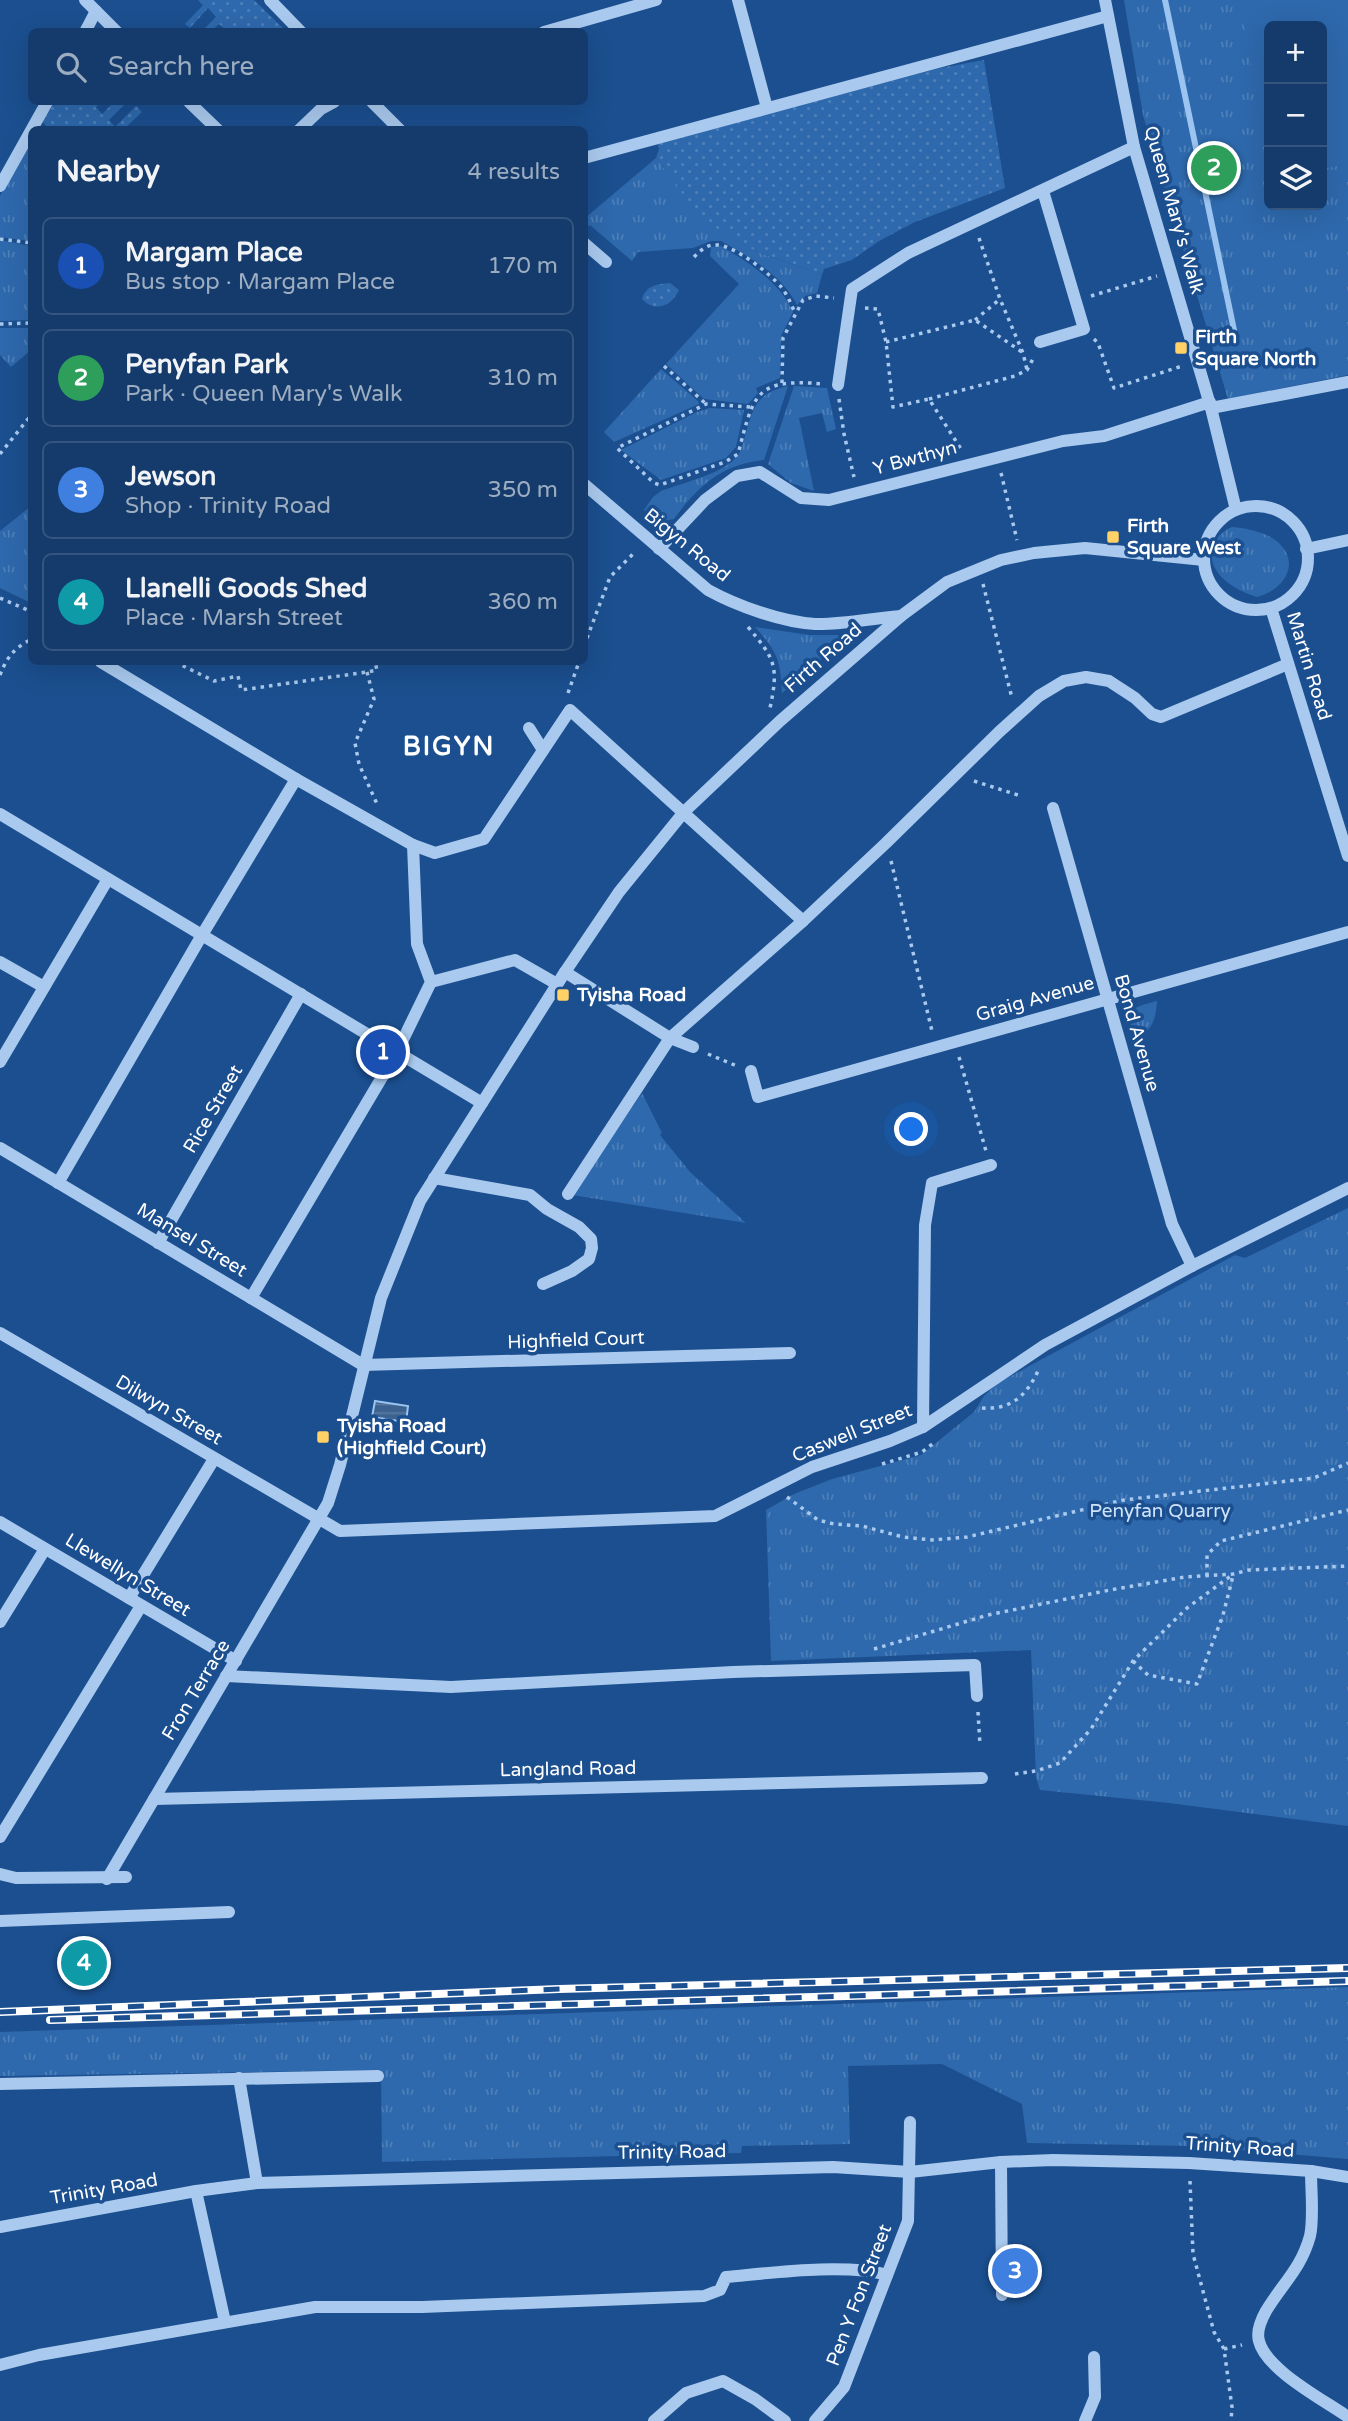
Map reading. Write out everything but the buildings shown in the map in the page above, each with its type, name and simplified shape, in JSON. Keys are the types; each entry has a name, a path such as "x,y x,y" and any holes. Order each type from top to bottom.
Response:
{"street":[{"path":"85,0 113,28"},
{"path":"270,0 297,28"},
{"path":"558,28 656,0"},
{"path":"738,0 767,108"},
{"name":"Queen Mary's Walk","path":"1105,0 1134,146 1211,405 1236,510"},
{"path":"87,28 96,11"},
{"path":"588,157 1108,16"},
{"path":"39,126 46,105"},
{"path":"192,105 214,126"},
{"path":"303,126 328,105"},
{"path":"375,105 397,126"},
{"path":"0,186 28,143"},
{"path":"838,384 852,289 908,253 1134,146"},
{"path":"1040,342 1084,329 1043,191"},
{"path":"588,246 606,262"},
{"name":"Y Bwthyn","path":"659,549 705,500 737,476 760,472 801,498 829,500 1063,441 1104,436 1211,405 1348,382"},
{"name":"Bigyn Road","path":"588,487 708,590 758,612 815,624 901,616"},
{"path":"1252,506 1269,508 1284,514 1297,526 1305,541 1306,573 1298,589 1271,608 1254,611 1239,608 1225,601 1206,576 1203,560 1205,544 1222,519 1236,510 1252,506"},
{"path":"1306,550 1348,540"},
{"name":"Firth Road","path":"565,972 619,892 684,812 780,721 901,616 947,583 1001,560 1021,555 1085,548 1203,560"},
{"name":"Martin Road","path":"1271,608 1348,856"},
{"path":"568,1194 670,1038 803,921 1039,696 1064,681 1086,677 1109,681 1135,698 1152,714 1161,717 1288,664"},
{"path":"106,665 296,779 414,845 435,853 484,839 570,710 803,921"},
{"path":"529,727 542,750"},
{"path":"58,1183 296,779"},
{"name":"Bond Avenue","path":"1053,808 1172,1224 1192,1266"},
{"path":"2,819 108,879 482,1103"},
{"path":"251,1298 397,1052 431,982 417,944 414,845"},
{"path":"0,1062 108,879"},
{"name":"Graig Avenue","path":"751,1072 758,1097 1348,932"},
{"path":"431,982 515,960 557,984"},
{"path":"0,962 44,987"},
{"path":"319,1520 328,1503 340,1465 381,1298 420,1201 565,972 670,1038 693,1047"},
{"name":"Rice Street","path":"158,1242 301,994"},
{"name":"Mansel Street","path":"0,1148 363,1365"},
{"path":"923,1427 925,1225 932,1183 990,1165"},
{"path":"434,1178 530,1195 547,1209 579,1227 591,1239 589,1259 572,1271 543,1283"},
{"name":"Caswell Street","path":"319,1520 340,1531 715,1516 812,1467 923,1427 1045,1345 1192,1266 1348,1188"},
{"name":"Dilwyn Street","path":"0,1333 319,1520"},
{"name":"Highfield Court","path":"363,1365 790,1353"},
{"path":"129,1598 214,1459"},
{"name":"Fron Terrace","path":"107,1879 319,1520"},
{"name":"Llewellyn Street","path":"0,1522 236,1661"},
{"path":"0,1622 45,1549"},
{"path":"0,1837 141,1606"},
{"path":"226,1676 451,1687 719,1672 975,1665 977,1696"},
{"name":"Langland Road","path":"154,1799 982,1778"},
{"path":"0,1874 16,1878 126,1877"},
{"path":"0,1921 229,1913"},
{"path":"0,2084 378,2076"},
{"path":"239,2078 257,2183"},
{"name":"Pen Y Fon Street","path":"815,2421 844,2388 908,2221 910,2122"},
{"name":"Trinity Road","path":"0,2227 196,2191 257,2183 833,2167 910,2172 1001,2162 1053,2160 1189,2163 1311,2171 1348,2177"},
{"path":"1001,2162 1002,2295"},
{"path":"1311,2171 1310,2235 1290,2279 1266,2311 1258,2330 1259,2342 1265,2356 1279,2369 1348,2417"},
{"path":"196,2191 225,2322"},
{"path":"0,2365 39,2355 315,2307 704,2296 720,2290 726,2277 860,2270 887,2275"},
{"path":"1085,2421 1095,2397 1094,2357"},
{"path":"654,2421 686,2393 723,2381 755,2399 785,2421"}],"path":[{"path":"974,223 1027,370"},
{"path":"0,239 28,242"},
{"path":"694,257 704,247 716,244 728,246 781,285 795,313"},
{"path":"1075,300 1171,272"},
{"path":"782,383 783,338 803,300 816,296"},
{"path":"886,342 975,320 1000,299"},
{"path":"849,308 878,309 886,342 893,407 1015,376 1027,370 1040,342"},
{"path":"975,320 1023,353"},
{"path":"0,324 28,323"},
{"path":"1084,329 1098,343 1114,388 1198,361"},
{"path":"664,366 706,404"},
{"path":"750,407 706,404 617,448 654,483 660,485 725,462 738,454 750,407 759,394 782,383 838,384 844,434 858,493"},
{"path":"929,399 970,464"},
{"path":"0,454 28,419"},
{"path":"997,457 1021,555"},
{"path":"588,635 610,577 648,539"},
{"path":"982,578 1014,704"},
{"path":"0,598 28,610"},
{"path":"747,625 767,648 773,661 775,683 770,708"},
{"path":"0,676 6,660 16,647 28,641"},
{"path":"181,665 214,681 238,676 241,690 367,672 377,670 376,665"},
{"path":"570,710 567,699 578,665"},
{"path":"367,672 374,699 355,743 359,764 389,831"},
{"path":"955,775 1021,796"},
{"path":"886,843 933,1033"},
{"path":"693,1047 751,1072"},
{"path":"958,1052 990,1165"},
{"path":"776,1485 787,1497 818,1520 932,1540 967,1537 1124,1500 1314,1478 1348,1463"},
{"path":"1207,1576 1207,1555 1221,1541 1348,1510"},
{"path":"866,1652 1034,1604 1185,1577 1233,1574 1249,1570 1348,1566"},
{"path":"1133,1661 1148,1675 1197,1684 1223,1615 1233,1574"},
{"path":"1015,1774 1060,1763 1090,1729 1133,1661 1187,1608 1233,1574"},
{"path":"977,1696 981,1745"},
{"path":"1189,2163 1193,2254 1214,2332 1223,2349 1232,2407 1231,2421"}],"green space":[{"path":"198,0 254,0 283,28 224,28 219,24 214,28 205,28 216,17 208,8 190,28 185,24 203,5"},
{"path":"1124,0 1348,0 1348,375 1228,399 1143,115"},
{"path":"1239,0 1348,0 1348,164 1327,168 1327,21 1264,21 1264,132"},
{"path":"984,60 1005,188 915,222 879,241 852,260 824,269 822,275 755,251 701,219 656,158 659,149 657,143 940,68"},
{"path":"50,105 98,105 96,107 102,114 111,105 124,105 109,120 114,126 47,126 41,121"},
{"path":"136,106 142,112 127,126 116,126"},
{"path":"28,144 28,241 0,237 0,196"},
{"path":"656,158 702,219 755,251 822,275 817,293 805,296 797,305 774,276 721,241 711,241 693,248 638,252 632,261 590,225 588,226 588,215"},
{"path":"0,240 28,245 28,320 0,321"},
{"path":"721,246 771,282 793,312 781,336 780,378 756,388 758,393 748,404 704,399 666,364 739,284 710,256 711,247"},
{"path":"670,283 679,290 668,304 652,306 642,299 649,288"},
{"path":"0,328 28,328 28,353 11,367 0,355"},
{"path":"661,369 699,404 614,442 604,432"},
{"path":"788,386 764,460 735,467 712,479 674,519 658,522 644,510 661,491 714,472 732,461 740,452 757,404 768,393"},
{"path":"794,386 827,388 836,429 827,432 822,413 799,418 814,491 791,483 768,464"},
{"path":"710,408 744,410 736,447 726,458 661,480 621,450 697,412"},
{"path":"28,508 28,602 0,588 0,531"},
{"path":"1232,527 1270,536 1286,552 1289,560 1286,576 1266,594 1257,597 1240,590 1218,573 1212,556 1213,547 1220,535"},
{"path":"755,627 809,635 850,635 782,693 776,657"},
{"path":"1157,1001 1156,1014 1149,1029 1133,1038 1130,1021 1132,1011"},
{"path":"642,1093 662,1133 660,1135 690,1172 746,1223 572,1195"},
{"name":"Penyfan Quarry","path":"1348,1208 1348,1826 1040,1790 1036,1777 1031,1650 771,1661 766,1510 794,1494 832,1479 921,1455 974,1412 996,1384 1235,1255 1245,1258"},
{"path":"1348,1987 1348,2159 1190,2146 1027,2143 1022,2104 942,2064 848,2066 850,2144 742,2146 741,2153 382,2162 381,2070 0,2076 0,2032"}],"shaded area":[{"path":"375,1401 408,1406 406,1422 372,1417"}],"waterway":[{"path":"1165,0 1234,330"}],"railway":[{"path":"0,2012 559,1989 1348,1968"},
{"path":"50,2020 1348,1981"}],"place":[{"name":"Penyfan Park","path":"1214,168"},
{"name":"Firth Square North","path":"1181,348"},
{"name":"Firth Square West","path":"1113,537"},
{"name":"Tyisha Road","path":"563,995"},
{"name":"Margam Place","path":"383,1052"},
{"name":"Tyisha Road (Highfield Court)","path":"323,1437"},
{"name":"Llanelli Goods Shed","path":"84,1963"},
{"name":"Jewson","path":"1015,2271"}],"district":[{"name":"BIGYN","path":"449,746"}]}
